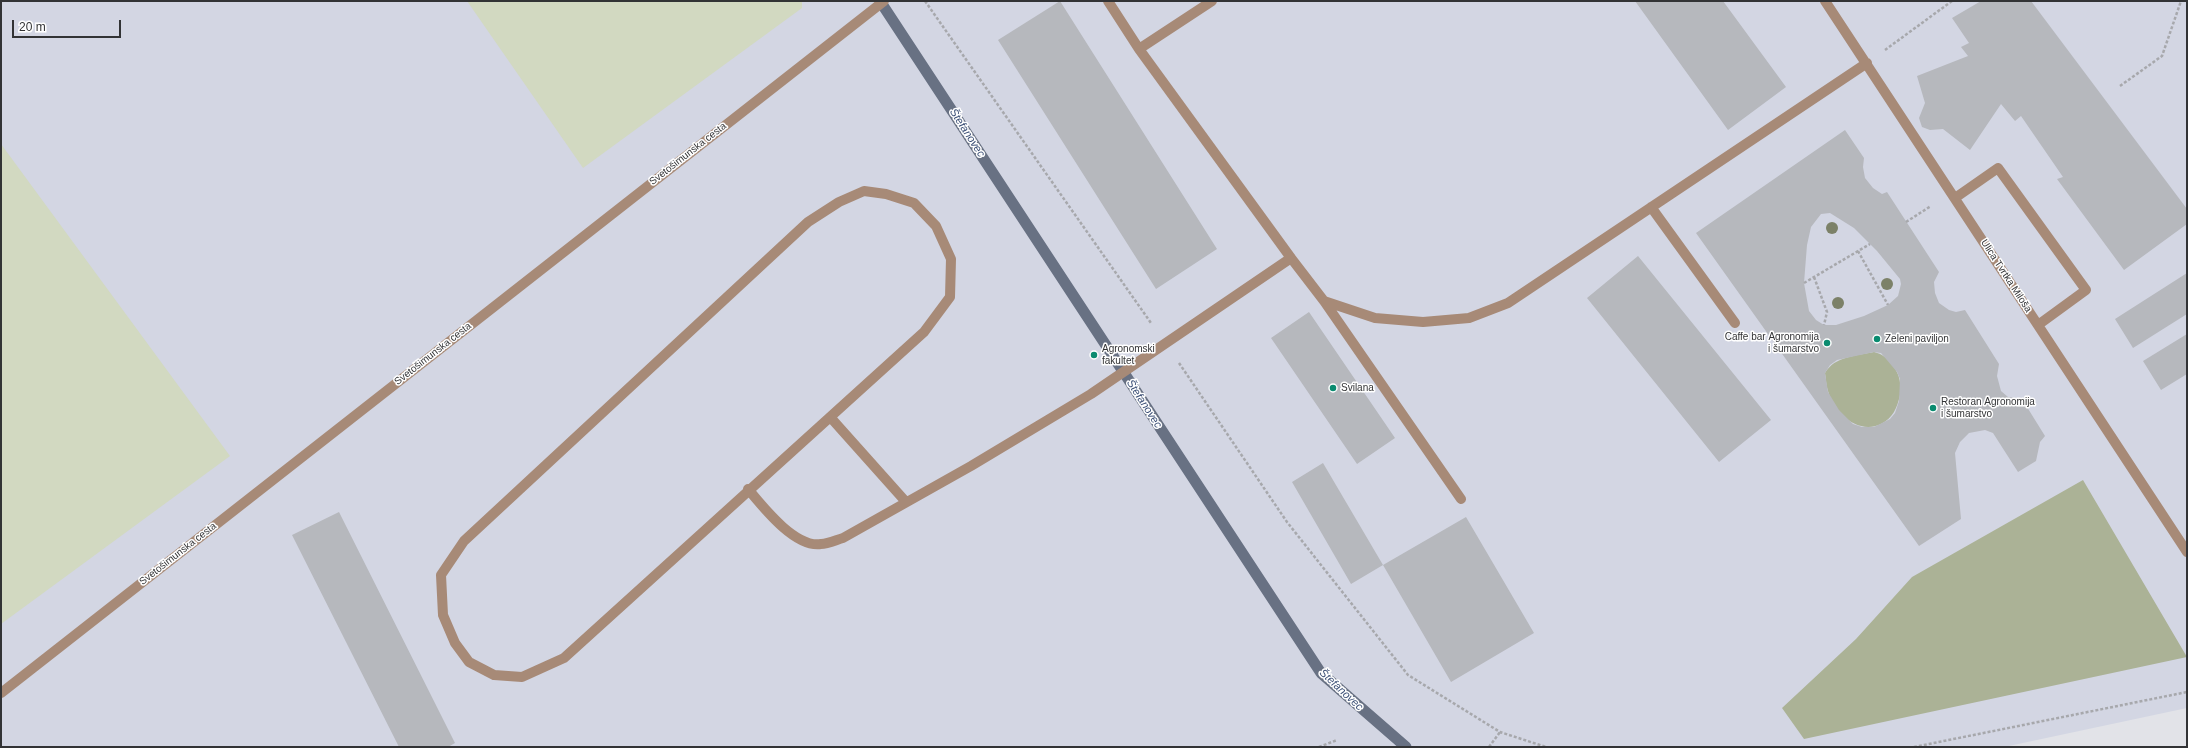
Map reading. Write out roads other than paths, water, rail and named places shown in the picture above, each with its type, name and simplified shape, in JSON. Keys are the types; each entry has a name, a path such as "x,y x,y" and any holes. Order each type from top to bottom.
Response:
{"street":[{"name":"Svetošimunska cesta","path":"1,693 884,1"},
{"path":"1108,1 1139,48 1291,258 1324,300 1461,499"},
{"path":"1139,48 1212,1"},
{"name":"Ulica Tvrtka Miloša","path":"1825,1 1956,198 2187,552"},
{"path":"1324,300 1375,318 1423,322 1469,318 1508,303 1867,63"},
{"path":"1956,198 1998,168 2086,290 2038,325"},
{"path":"864,191 886,194 914,203 936,226 951,259 950,297 924,332 831,418 748,489 564,658 522,677 494,675 469,662 455,643 443,615 441,575 464,541 808,222 839,202 864,191"},
{"path":"1651,207 1735,323"},
{"path":"748,489 778,524 802,539 820,545 843,538 971,466 1092,394 1291,258"},
{"path":"831,418 906,502"}],"waterway":[{"name":"Štefanovec","path":"880,1 1321,673 1406,747"}],"place":[{"name":"Zeleni paviljon","path":"1877,339"},
{"name":"Caffe bar Agronomija i šumarstvo","path":"1827,343"},
{"name":"Agronomski fakultet","path":"1094,355"},
{"name":"Svilana","path":"1333,388"},
{"name":"Restoran Agronomija i šumarstvo","path":"1933,408"}]}
